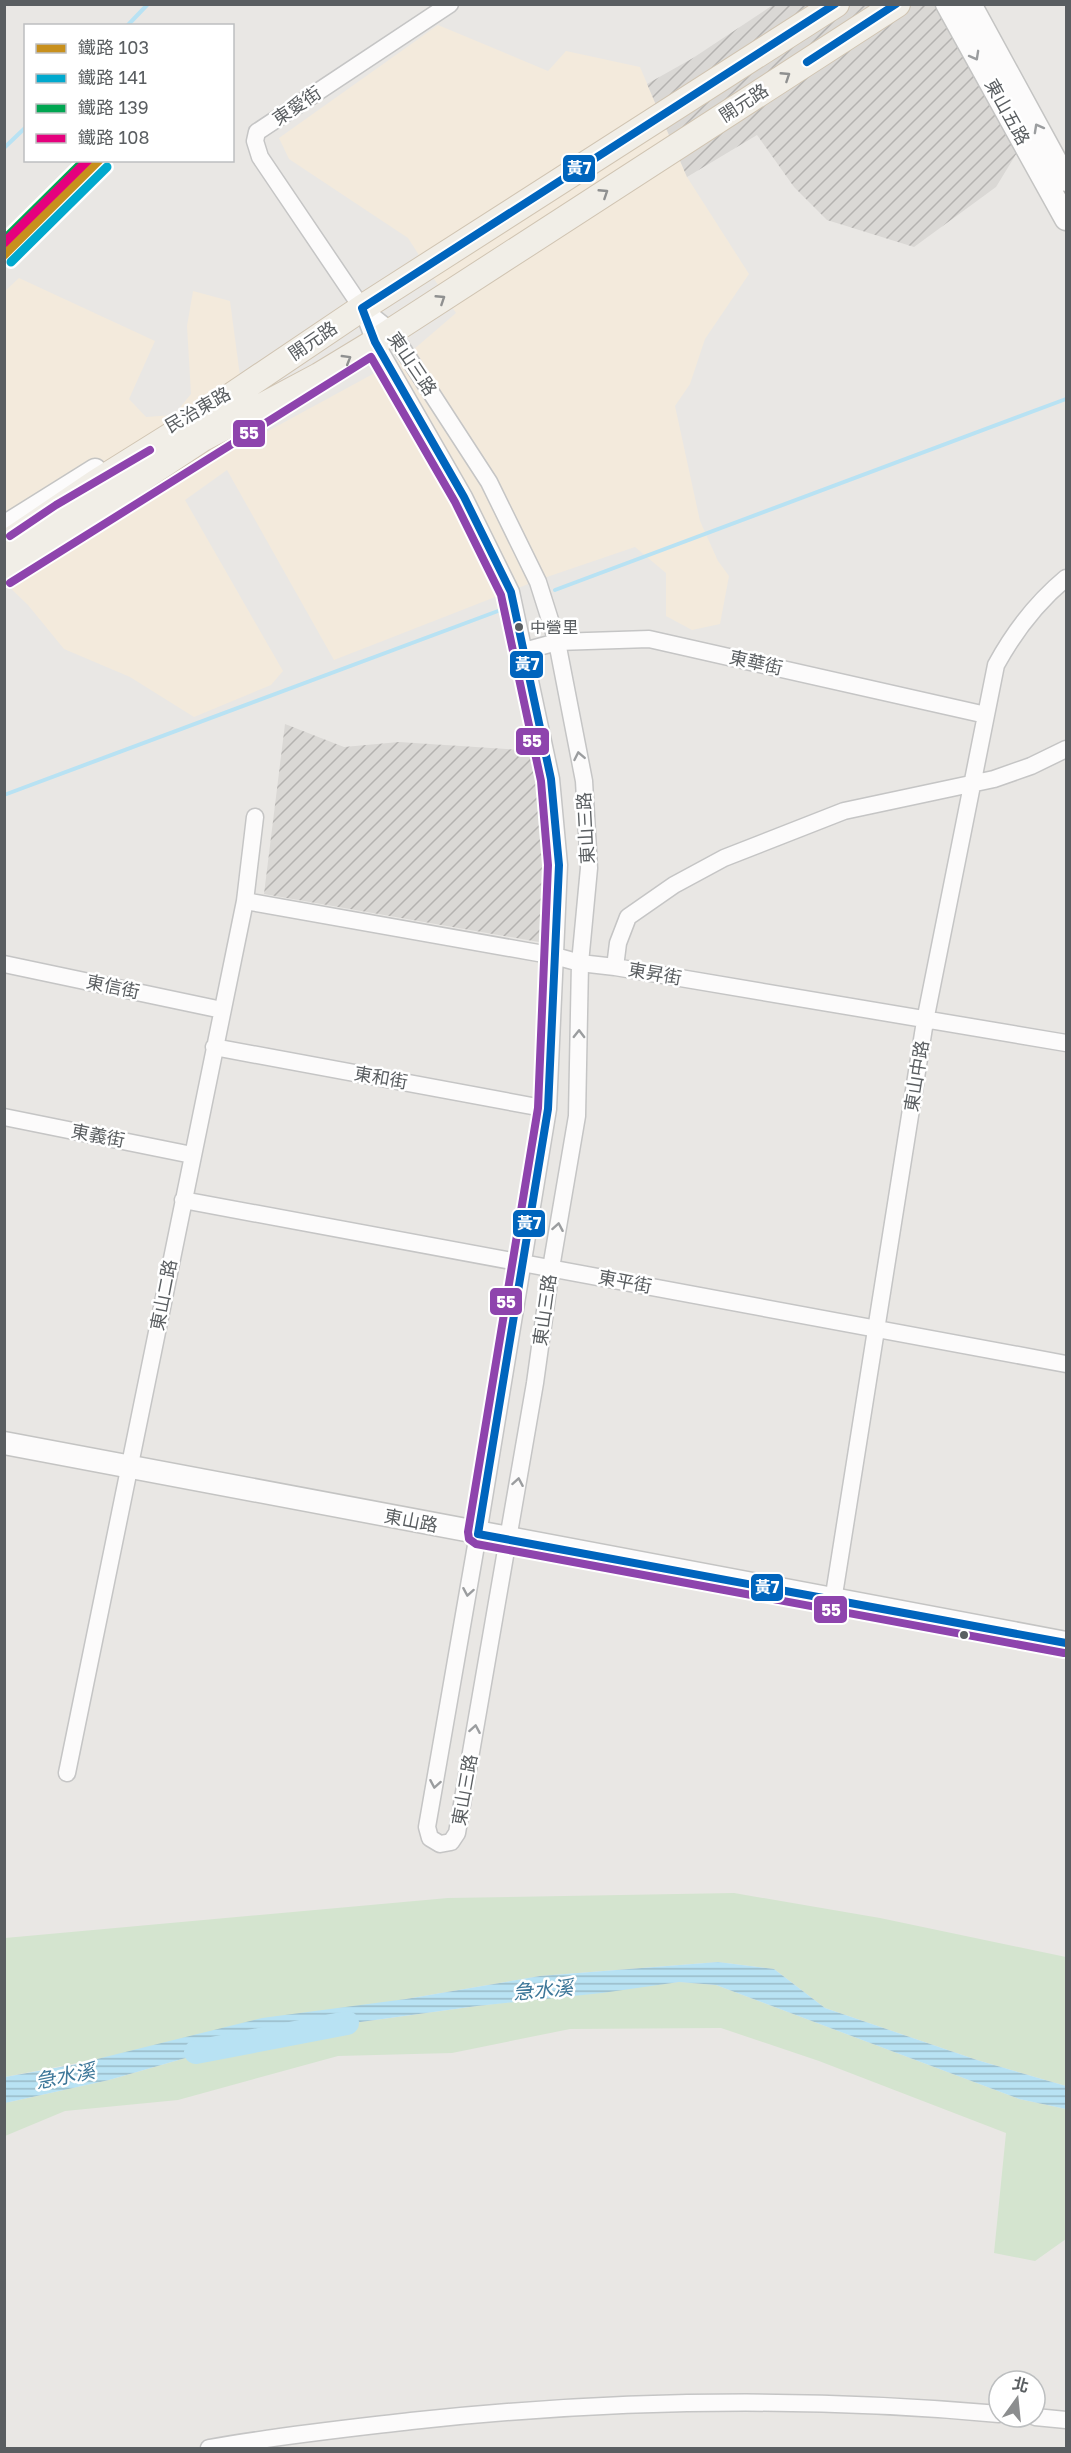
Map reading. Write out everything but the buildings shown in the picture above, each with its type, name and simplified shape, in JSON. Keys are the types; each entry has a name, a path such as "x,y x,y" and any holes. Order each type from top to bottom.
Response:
{"main road":[{"name":"開元路","path":"5,532 97,482 193,422 362,308 836,4"},
{"name":"開元路","path":"4,569 203,438 319,375 383,336 897,4"}],"street":[{"name":"東愛街","path":"362,308 260,157 255,141 257,132 450,4"},
{"name":"東山五路","path":"947,4 1066,219"},
{"name":"東山五路","path":"970,4 1066,180"},
{"name":"東山三路","path":"362,308 383,336 489,482 538,582 557,642 584,781 589,868 580,963 578,1116 457,1833 451,1842 440,1844 430,1838 427,1827 548,1109 559,864 551,779 511,592 383,336"},
{"name":"開元路","path":"4,574 319,375"},
{"name":"東山中路","path":"833,1601 926,1021 996,665 1013,635 1035,605 1066,578"},
{"name":"東華街","path":"524,651 557,642 650,639 986,715"},
{"path":"615,967 618,943 628,916 674,885 724,858 844,811 994,779 1031,766 1066,748"},
{"name":"東山二路","path":"67,1773 245,901 255,818"},
{"name":"東昇街","path":"245,901 555,956 580,963 1066,1043"},
{"name":"東信街","path":"4,964 222,1010"},
{"name":"東和街","path":"214,1047 548,1109"},
{"name":"東義街","path":"4,1117 192,1155"},
{"name":"東平街","path":"183,1200 1066,1364"},
{"name":"東山路","path":"4,1443 833,1601 1066,1643"},
{"path":"209,2448 370,2426 489,2413 604,2406 727,2402 906,2405 987,2413"},
{"path":"1047,2418 1066,2420"}],"shaded area":[{"path":"773,5 982,5 1029,133 996,187 914,247 827,220 794,187 757,135 687,177 647,84 693,58"},
{"path":"438,25 548,71 566,51 640,67 687,177 749,274 705,339 690,384 675,406 700,521 718,561 729,576 720,624 692,630 666,616 666,573 635,547 541,579 334,660 227,470 185,500 283,671 271,685 194,717 130,677 64,649 28,605 5,583 4,292 19,278 155,341 129,399 146,417 174,415 191,394 187,326 193,291 230,301 240,376 257,437 406,356 456,313 408,238 289,159 279,138"},
{"path":"285,724 344,747 399,742 536,751 551,932 539,942 264,894"}],"green space":[{"path":"734,1893 880,1918 1066,1957 1066,2086 977,2060 825,2008 774,1969 718,1962 540,1976 406,1999 5,2077 5,1938 448,1898"},
{"path":"679,1982 716,1985 1019,2099 1066,2109 1066,2239 1035,2261 994,2253 1006,2133 819,2061 721,2028 570,2029 452,2053 338,2056 178,2100 65,2111 5,2136 5,2103 109,2080 266,2035 477,2006"}],"water":[{"path":"718,1962 774,1969 825,2008 977,2060 1066,2086 1066,2109 1019,2099 716,1985 679,1982 602,1993 477,2006 266,2035 109,2080 5,2103 5,2077 77,2064 262,2018 406,1999 540,1976"}],"waterway":[{"path":"129,24 148,4"},
{"path":"4,148 24,129"},
{"path":"555,590 1066,399"},
{"path":"4,795 498,611"},
{"name":"急水溪","path":"196,2052 347,2023"}],"rail line":[{"name":"139","path":"4,240 83,162"},
{"name":"108","path":"4,243 86,162"},
{"name":"103","path":"4,255 97,162"},
{"name":"141","path":"11,262 107,167"}],"transit line":[{"name":"黃7","path":"835,4 362,308 375,342 464,497 511,592 551,779 559,865 548,1109 478,1534 1066,1643"},
{"name":"黃7","path":"807,62 896,4"},
{"name":"55","path":"10,583 371,357 455,502 501,595 541,781 548,865 538,1108 468,1532 469,1539 476,1544 1064,1653"},
{"name":"55","path":"10,536 56,505 150,450"}],"place":[{"name":"中營里","path":"519,627"}]}
